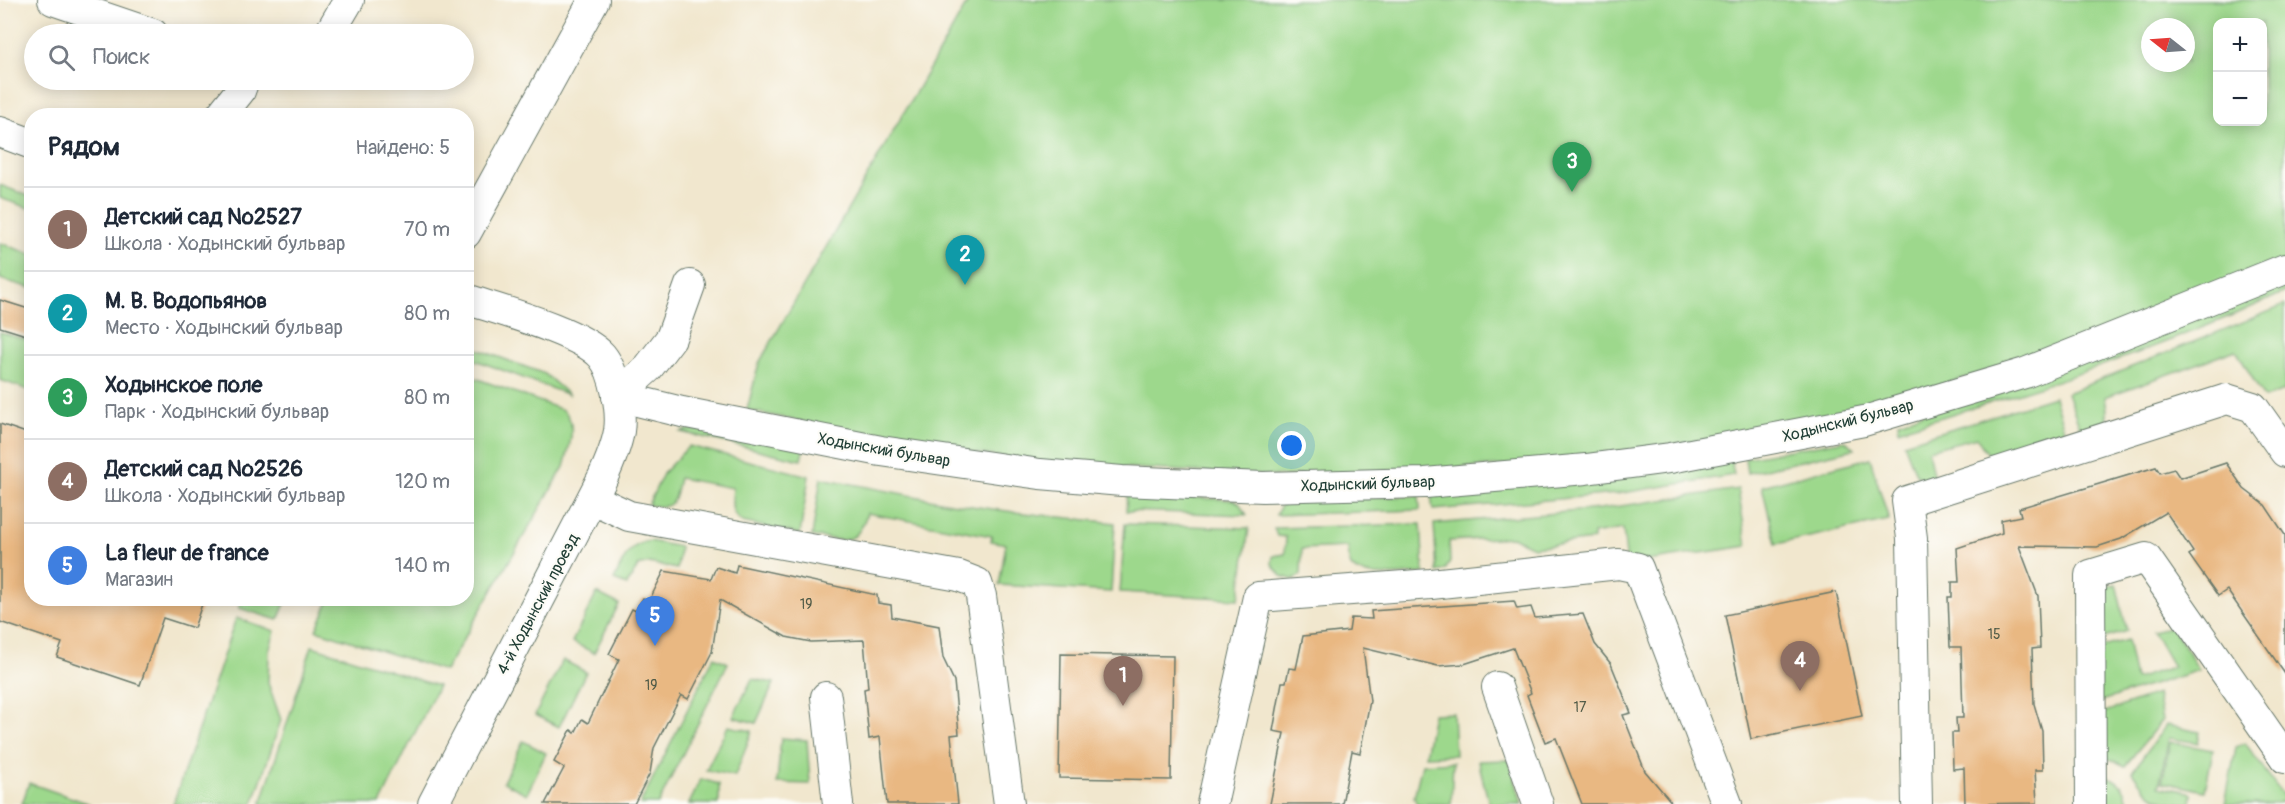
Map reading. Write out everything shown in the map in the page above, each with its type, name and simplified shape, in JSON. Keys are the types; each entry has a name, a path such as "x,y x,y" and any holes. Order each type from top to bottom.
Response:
{"street":[{"path":"53,0 124,24"},
{"path":"335,24 350,0"},
{"path":"474,218 594,0"},
{"path":"226,108 240,90"},
{"path":"0,132 24,141"},
{"name":"Ходынский бульвар","path":"618,396 682,412 880,451 1040,474 1122,481 1263,487 1425,483 1586,469 1670,458 1864,421 2025,373 2285,269"},
{"path":"474,302 577,338 602,356 611,373 618,396 648,368 671,338 690,285"},
{"name":"4-й Ходынский проезд","path":"433,804 593,499 611,459 619,430 618,396"},
{"path":"1917,804 1912,538 1907,501 2227,399 2253,407 2285,452"},
{"path":"593,499 629,516 959,576 977,583 981,596 1009,804"},
{"path":"2091,804 2090,575 2146,558 2285,758"},
{"path":"1212,804 1258,597 1431,584 1619,564 1638,568 1727,804"},
{"path":"1497,687 1538,804"},
{"path":"826,697 838,804"}],"green space":[{"path":"969,0 2285,0 2285,263 2109,335 1877,404 1739,435 1515,465 1277,476 1041,463 883,439 747,410 759,363"},
{"path":"0,185 24,194 24,207 0,198"},
{"path":"0,243 24,252 24,286 0,279"},
{"path":"2285,276 2285,292 2191,332 2045,385 1898,430 1899,422"},
{"path":"2285,305 2285,391 2264,398 2236,350 2105,397 2107,418 2105,422 2097,428 2082,433 2067,393"},
{"path":"0,332 24,339 24,389 0,380"},
{"path":"474,348 545,374 569,395 474,360"},
{"path":"474,378 563,410 568,415 571,437 564,467 445,671 316,630 327,606 474,606"},
{"path":"2054,397 2067,439 2018,455 1998,457 1986,451 1977,437 1928,450 1933,475 1931,480 1924,481 1916,474 1904,443"},
{"path":"690,429 804,447 801,460 681,432"},
{"path":"1845,440 1854,449 1747,473 1745,458"},
{"path":"689,446 809,476 800,534 742,522 733,511 733,488 679,478 672,503 664,506 648,505 664,472"},
{"path":"1870,458 1889,520 1776,544 1762,486"},
{"path":"1731,460 1734,475 1616,494 1433,510 1431,495"},
{"path":"821,478 950,503 1115,523 1111,592 999,585 1006,544 991,541 992,536 867,513 859,532 853,537 840,540 812,536"},
{"path":"1738,489 1747,546 1627,564 1623,529 1593,534 1593,540 1533,547 1512,537 1449,541 1450,562 1445,570 1437,572 1434,524 1600,509"},
{"path":"1127,494 1234,500 1239,503 1247,515 1126,511"},
{"path":"1419,496 1420,510 1276,515 1281,505 1291,500"},
{"path":"1125,524 1249,528 1239,599 1120,592"},
{"path":"1421,524 1424,573 1385,576 1364,574 1351,566 1348,547 1302,549 1301,574 1294,580 1281,576 1272,564 1273,556 1285,554 1286,537 1277,536 1274,528"},
{"path":"650,541 680,547 677,569 649,563 638,566 627,585 614,580 631,550"},
{"path":"2116,584 2127,631 2098,640 2097,589"},
{"path":"597,593 619,604 594,653 572,642"},
{"path":"240,606 284,606 278,620 239,608"},
{"path":"236,618 275,631 269,651 268,683 281,720 253,804 173,804"},
{"path":"2172,627 2199,670 2099,702 2099,648 2127,640 2135,679 2173,667 2153,632"},
{"path":"312,646 438,686 380,804 261,804"},
{"path":"714,657 728,663 658,804 640,804"},
{"path":"563,660 586,672 559,727 535,715"},
{"path":"752,679 774,683 756,723 733,717"},
{"path":"2157,694 2162,720 2125,766 2100,756 2099,714"},
{"path":"1453,713 1455,755 1425,756 1433,714"},
{"path":"2166,725 2200,732 2198,743 2169,738 2159,786 2189,792 2192,794 2191,804 2171,803 2156,798 2144,788 2132,772"},
{"path":"728,726 752,731 735,776 706,770"},
{"path":"781,738 807,740 810,784 777,783"},
{"path":"523,741 546,753 527,794 503,782"},
{"path":"2170,742 2213,750 2205,791 2162,782"},
{"path":"2245,743 2285,800 2277,804 2225,804 2236,747"},
{"path":"1509,760 1522,804 1489,804 1478,761"},
{"path":"1453,762 1451,804 1417,804 1414,797 1422,764"},
{"path":"2103,775 2121,785 2126,793 2128,804 2105,804"},
{"path":"701,779 719,784 719,804 689,804"},
{"path":"29,783 90,804 22,804"}],"building":[{"path":"0,300 24,308 24,334 0,327"},
{"path":"0,424 24,432 24,606 201,606 194,628 163,618 140,685 57,657 62,643 0,622"},
{"path":"2226,463 2244,489 2265,505 2285,535 2285,674 2227,590 2218,596 2189,555 2193,552 2166,512 2121,539 2097,547 2019,546 2038,596 2040,648 2032,649 2034,704 2042,731 2043,770 2035,770 2037,803 1965,804 1964,768 1953,769 1952,733 1957,733 1956,718 1963,718 1961,647 1950,647 1948,597 1952,597 1952,582 1959,582 1957,548 2002,533 2001,520 2021,516 2019,508 2156,467 2160,473 2174,469 2180,478"},
{"path":"737,565 877,595 878,603 891,605 892,617 939,626 943,658 954,681 959,734 951,735 958,804 887,804 880,737 869,739 864,689 868,688 864,640 811,642 786,637 720,600 712,652 688,699 681,695 654,748 650,773 634,804 545,804 564,768 554,762 571,730 575,733 582,719 588,723 619,659 609,654 632,609 636,611 643,598 649,601 664,571 711,579 716,567 735,573"},
{"path":"1836,592 1862,716 1751,739 1725,615"},
{"path":"1514,601 1517,609 1531,607 1535,618 1583,614 1595,644 1611,664 1631,713 1623,715 1645,771 1673,804 1582,804 1556,738 1545,742 1527,695 1531,693 1513,648 1464,664 1438,666 1363,648 1370,701 1360,753 1352,751 1342,804 1270,804 1284,733 1273,731 1282,682 1286,682 1289,668 1296,669 1303,636 1349,631 1351,618 1372,619 1371,611"},
{"path":"1061,654 1173,656 1171,780 1059,778"}],"place":[{"name":"Ходынское поле","path":"1572,192"},
{"name":"М. В. Водопьянов","path":"965,285"},
{"name":"La fleur de france","path":"655,646"},
{"name":"Детский сад №2526","path":"1800,691"},
{"name":"Детский сад №2527","path":"1123,706"}]}
